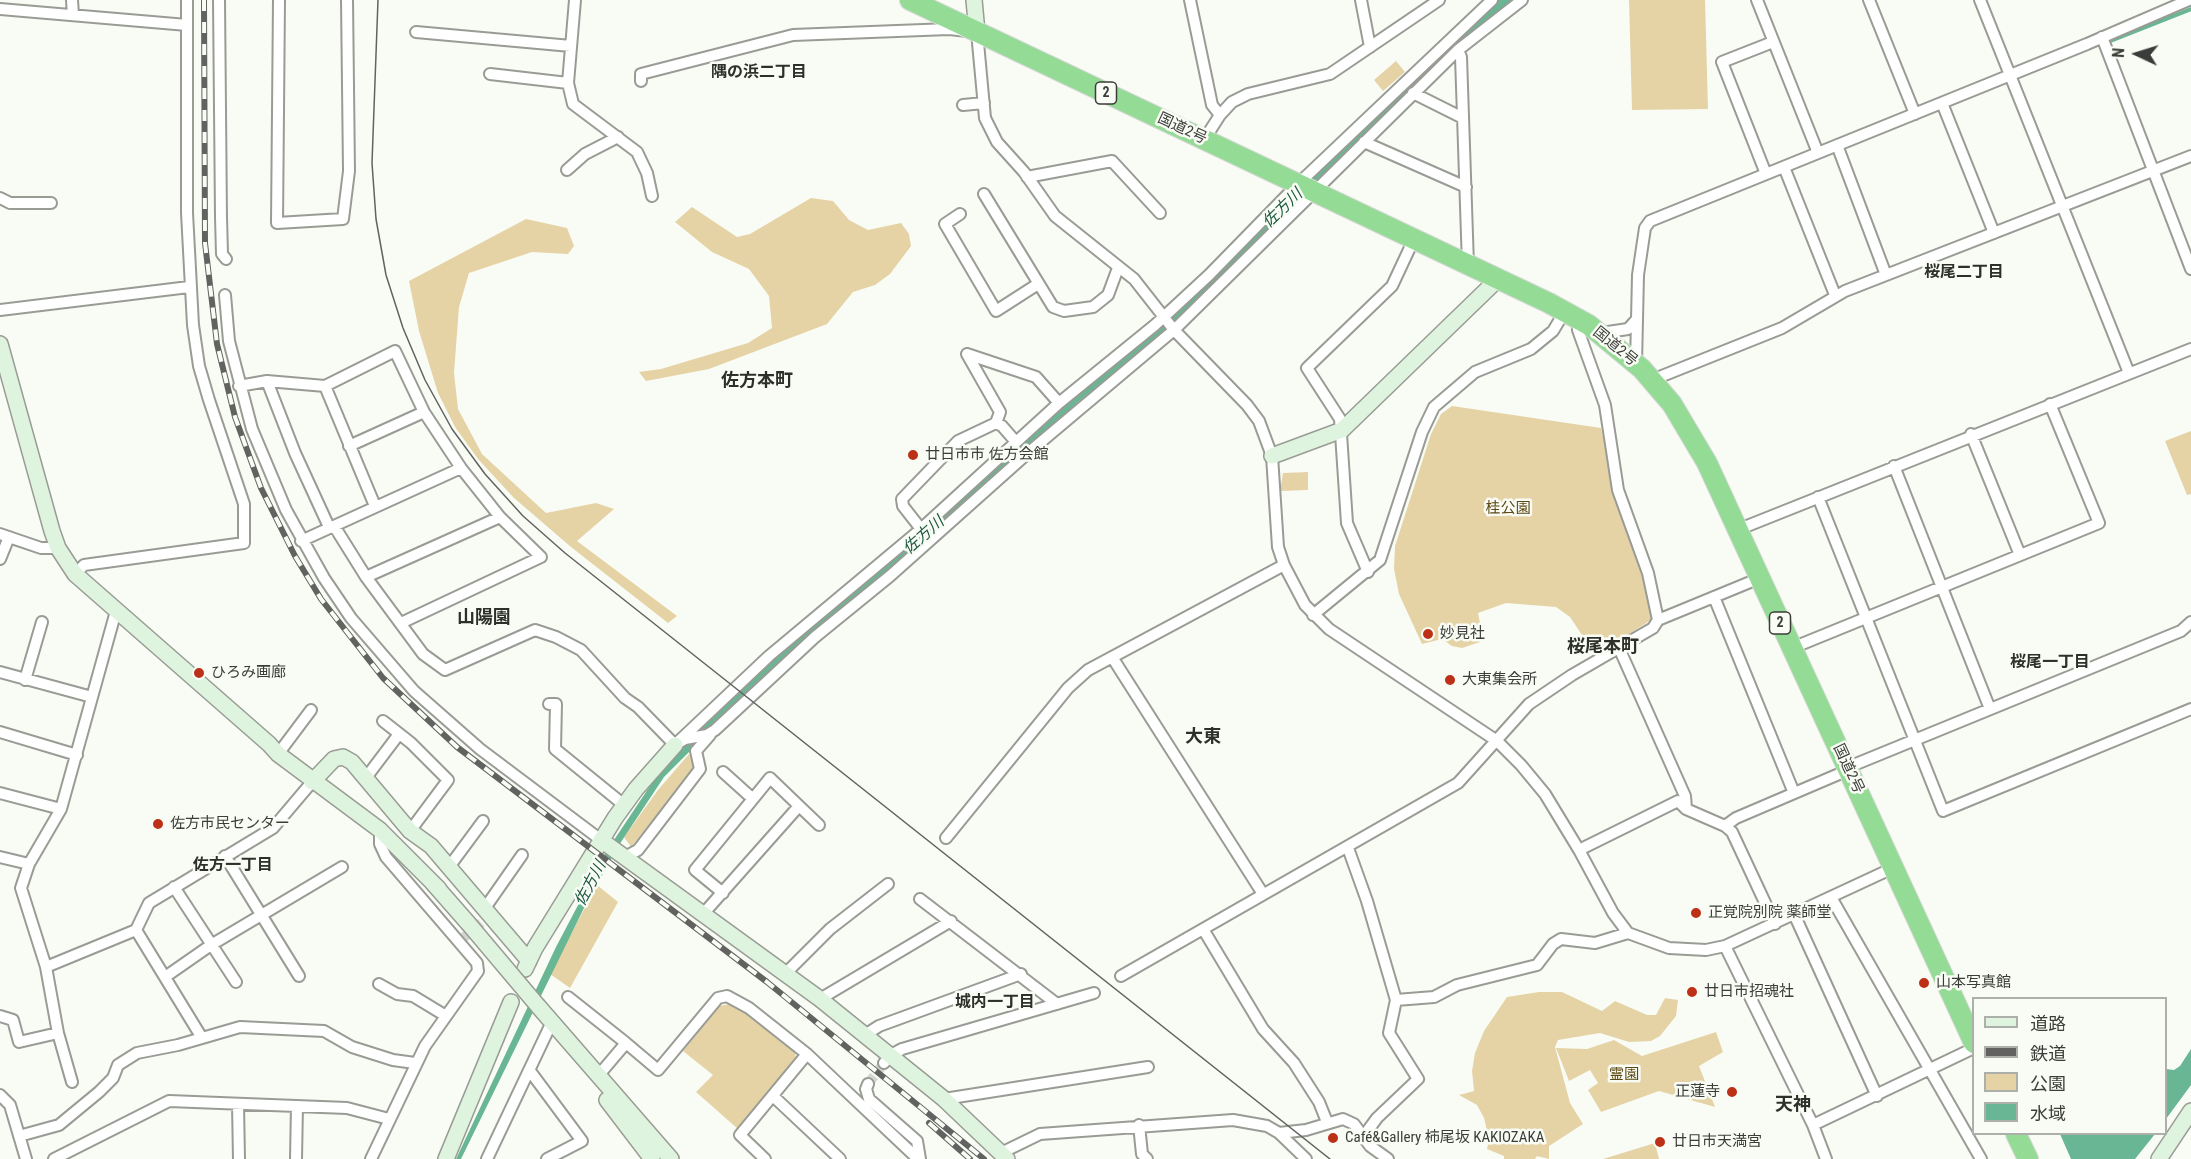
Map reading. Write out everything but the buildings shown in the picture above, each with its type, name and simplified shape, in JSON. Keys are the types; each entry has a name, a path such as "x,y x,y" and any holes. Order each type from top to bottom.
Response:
{"highway":[{"name":"国道2号","path":"910,0 1572,315 1596,330 1636,364 1672,404 1697,443 1972,1039"},
{"path":"2016,1135 2023,1158"}],"street":[{"path":"72,0 73,15"},
{"path":"75,574 84,566 244,543 244,504 199,366 189,286 187,0"},
{"path":"219,0 222,254 226,259"},
{"path":"279,0 277,223 343,219 349,171 347,0"},
{"path":"575,0 568,83 573,104 637,152 643,162 652,196"},
{"path":"974,0 985,118 992,135 1059,220 1134,279 1174,330 1247,405 1263,430 1272,456 1275,525 1284,565 1313,615 1497,741 1545,794 1579,849 1613,913 1628,933 1669,948 1706,950 1725,946 1893,868"},
{"path":"1190,0 1212,105 1220,115"},
{"path":"1361,0 1370,47"},
{"path":"1204,140 1220,115 1240,97 1330,74 1439,0"},
{"path":"614,848 638,850 700,769 696,751 709,734 815,626 1059,403 1164,316 1215,280 1491,8 1522,0"},
{"path":"1757,0 1818,153"},
{"path":"1869,0 1915,114"},
{"path":"1980,0 2129,373"},
{"path":"1636,364 1638,275 1648,222 2189,0"},
{"path":"46,967 136,930 149,903 273,828 334,759 343,757 352,762 410,831 430,846 449,867 527,965 614,848 624,805 675,745 756,668 898,569 1029,452 1174,330 1215,280 1306,188 1364,142 1458,50 1491,8"},
{"path":"0,9 187,25"},
{"path":"641,81 641,74 793,35 949,29 977,32"},
{"path":"416,32 571,46"},
{"path":"2102,37 2191,269"},
{"path":"1766,174 1722,62 1773,42"},
{"path":"1458,50 1461,57 1468,265"},
{"path":"490,74 568,83"},
{"path":"1413,93 1463,118"},
{"path":"963,105 984,103"},
{"path":"1942,103 1994,233"},
{"path":"567,170 585,154 618,137"},
{"path":"1364,142 1466,188"},
{"path":"1837,145 1886,275"},
{"path":"1652,380 1782,328 1835,296 2191,156"},
{"path":"1027,177 1112,161 1158,206"},
{"path":"1784,167 1835,296"},
{"path":"984,194 1053,307 1064,311 1093,307 1108,295 1118,268"},
{"path":"0,198 10,203 51,203"},
{"path":"960,214 945,224 996,311 1038,284"},
{"path":"1368,572 1347,523 1340,419 1307,369 1392,286 1414,239"},
{"path":"1272,456 1342,430 1498,279"},
{"path":"0,310 189,286"},
{"path":"225,295 229,341 252,429 301,541 351,618 414,691 480,749 820,999 865,1035 888,1059 944,1099 1004,1156 1040,1134 1233,1120 1267,1126 1279,1133 1306,1159"},
{"path":"1313,615 1380,560 1389,540 1422,432 1434,406 1475,372 1532,349 1572,315 1605,405 1610,447 1621,501 1648,573 1658,620"},
{"path":"1596,330 1605,334 1628,329 1633,327 1638,317"},
{"path":"0,344 58,548 75,574 276,749 380,830 439,890"},
{"path":"1737,530 1971,434 2191,349"},
{"path":"239,386 267,381 325,386 395,351 424,412 461,468 500,517 541,557 401,623"},
{"path":"921,529 903,506 904,495 958,441 996,423 1000,412 967,354 1011,367 1036,378 1059,403"},
{"path":"267,381 295,453 329,527 336,529 366,577 423,654 445,670 535,630 569,642 581,650 625,698 638,707 675,745"},
{"path":"325,386 375,506"},
{"path":"1792,648 2099,523 2050,404"},
{"path":"350,446 424,412"},
{"path":"996,423 1002,426 1016,442"},
{"path":"1971,434 2020,555"},
{"path":"1894,466 1944,587 1990,709"},
{"path":"301,541 461,468"},
{"path":"1818,497 1943,811 2191,709"},
{"path":"366,577 500,517"},
{"path":"0,559 5,535 41,548 58,548"},
{"path":"946,838 1068,688 1088,670 1284,565"},
{"path":"1121,976 1458,783 1530,704 1572,675 1653,628 1658,620 1760,578"},
{"path":"1714,597 1794,792"},
{"path":"72,1082 58,1032 46,967 21,888 29,864 60,809 116,611"},
{"path":"25,680 42,622"},
{"path":"1725,825 1847,768 2181,631 2191,622"},
{"path":"1619,648 1685,796 1686,809"},
{"path":"1112,657 1263,894"},
{"path":"0,672 92,697"},
{"path":"549,704 556,704 555,749 624,805"},
{"path":"276,749 311,710"},
{"path":"383,720 447,780 410,831"},
{"path":"0,732 77,755"},
{"path":"365,779 399,734"},
{"path":"675,745 690,738 709,734"},
{"path":"723,772 753,799"},
{"path":"316,778 343,789 372,816 439,890 598,1076 652,1155"},
{"path":"723,893 695,870 770,778 819,825"},
{"path":"0,793 60,809"},
{"path":"1579,849 1678,801 1686,809 1725,825 1732,832 1775,924"},
{"path":"704,913 799,806"},
{"path":"449,867 483,821"},
{"path":"371,1159 415,1063 478,971 477,963 461,940 386,857 380,844 380,830"},
{"path":"1348,848 1367,901 1396,1000 1389,1033 1418,1078 1377,1118 1363,1137"},
{"path":"225,855 299,976"},
{"path":"487,914 522,855"},
{"path":"0,856 29,864"},
{"path":"165,977 211,945 342,867"},
{"path":"785,974 830,929 888,884"},
{"path":"174,887 236,982"},
{"path":"1832,898 1981,1159"},
{"path":"920,899 1022,974 1057,1004"},
{"path":"1794,914 1877,1096"},
{"path":"820,999 951,921"},
{"path":"1203,929 1263,1029 1294,1063 1319,1102 1327,1122"},
{"path":"136,930 202,1038"},
{"path":"1396,1000 1434,997 1465,983 1537,965 1553,944 1561,939 1595,943 1628,933"},
{"path":"1725,946 1813,1125 1826,1159"},
{"path":"865,1035 879,1026 1022,974"},
{"path":"379,984 397,994 413,996 446,1016"},
{"path":"888,1059 902,1049 1094,993"},
{"path":"568,997 658,1070 718,998 727,996 749,1008 807,1054 919,1159"},
{"path":"444,1159 511,1002"},
{"path":"538,1006 652,1155 671,1159"},
{"path":"0,1016 13,1020 19,1042 58,1032"},
{"path":"487,1159 552,1024"},
{"path":"19,1136 59,1125 113,1078 118,1065 137,1053 240,1027 324,1031 352,1047 393,1060 415,1063"},
{"path":"598,1076 626,1043"},
{"path":"1813,1125 1972,1049"},
{"path":"765,1159 740,1135 807,1054"},
{"path":"944,1099 1148,1067"},
{"path":"530,1071 582,1141 547,1159"},
{"path":"868,1084 866,1089 869,1098 917,1141 919,1159"},
{"path":"0,1095 10,1105 26,1159"},
{"path":"773,1096 840,1159"},
{"path":"54,1159 169,1101 347,1108 389,1119"},
{"path":"238,1104 238,1159"},
{"path":"296,1159 297,1106"},
{"path":"2159,1159 2191,1111"},
{"path":"1279,1133 1304,1130 1344,1119 1354,1124 1370,1146 1388,1159"},
{"path":"1140,1125 1142,1154 1147,1159"}],"green space":[{"path":"1629,0 1705,0 1708,109 1632,110"},
{"path":"1396,61 1405,72 1383,91 1374,80"},
{"path":"811,198 833,201 849,220 868,230 901,223 909,234 911,246 890,274 875,285 853,292 827,324 709,369 646,381 639,372 661,369 748,343 772,328 769,296 749,269 712,252 675,222 692,207 737,237 750,234"},
{"path":"526,219 567,228 574,246 568,254 532,252 469,273 459,307 454,373 458,409 482,454 546,513 596,503 614,509 577,541 677,616 668,623 571,547 514,498 478,459 455,427 438,393 419,331 409,281"},
{"name":"桂公園","path":"1452,406 1601,428 1618,501 1645,575 1651,620 1602,651 1584,638 1570,617 1556,607 1506,603 1478,613 1482,633 1480,642 1462,648 1452,646 1442,639 1422,644 1399,594 1394,569 1395,546 1431,434 1441,414"},
{"path":"2191,431 2191,494 2187,495 2165,441"},
{"path":"1308,472 1308,490 1280,491 1283,473"},
{"path":"689,754 694,769 631,847 624,837 658,790"},
{"path":"597,885 618,902 570,988 550,974"},
{"path":"1539,992 1562,992 1602,1011 1615,1001 1647,1015 1656,1015 1665,998 1678,1000 1676,1016 1660,1036 1651,1041 1629,1042 1600,1033 1558,1040 1555,1047 1570,1103 1583,1124 1549,1146 1549,1159 1537,1156 1535,1159 1504,1159 1504,1156 1487,1149 1489,1139 1484,1118 1477,1105 1459,1095 1474,1091 1472,1071 1475,1053 1484,1031 1507,997"},
{"path":"729,1004 745,1012 794,1049 796,1057 738,1129 696,1092 713,1075 683,1051 719,1006"},
{"name":"霊園","path":"1716,1032 1723,1052 1699,1066 1715,1107 1659,1091 1601,1112 1588,1090 1598,1083 1590,1070 1569,1081 1556,1048 1587,1049 1614,1040 1642,1056"},
{"path":"1655,1143 1659,1159 1603,1159"}],"water":[{"name":"佐方川","path":"1499,0 1512,0 1424,77 1277,224 1160,335 1078,402 926,540 774,667 664,777 619,845 585,906 461,1159 456,1159 556,947 606,852 658,774 681,746 758,672 1073,397 1155,330 1261,230 1365,125"},
{"path":"2191,1049 2191,1085 2167,1118 2167,1069 2174,1070 2180,1066"},
{"path":"2060,1135 2154,1135 2135,1159 2071,1159"}],"waterway":[{"path":"2108,42 2191,9"}],"tunnel":[{"path":"462,939 487,918"},
{"path":"868,1084 884,1063"}],"tram line":[{"path":"378,0 372,163 376,219 386,275 403,328 425,380 452,429 485,474 523,516 565,553 1330,1159"}],"railway":[{"path":"204,0 205,243 217,344 235,417 261,488 295,556 321,599 383,678 457,747 767,982 984,1159"},
{"path":"929,1123 970,1159"}],"place":[{"name":"廿日市市 佐方会館","path":"913,455"},
{"name":"妙見社","path":"1428,634"},
{"name":"ひろみ画廊","path":"199,673"},
{"name":"大東集会所","path":"1450,680"},
{"name":"佐方市民センター","path":"158,824"},
{"name":"正覚院別院 薬師堂","path":"1696,913"},
{"name":"山本写真館","path":"1924,983"},
{"name":"廿日市招魂社","path":"1692,992"},
{"name":"正蓮寺","path":"1732,1092"},
{"name":"Café&Gallery 柿尾坂 KAKIOZAKA","path":"1333,1138"},
{"name":"廿日市天満宮","path":"1660,1142"}],"district":[{"name":"隅の浜二丁目","path":"759,73"},
{"name":"桜尾二丁目","path":"1964,273"},
{"name":"佐方本町","path":"757,381"},
{"name":"山陽園","path":"484,618"},
{"name":"桜尾本町","path":"1603,647"},
{"name":"桜尾一丁目","path":"2050,663"},
{"name":"大東","path":"1203,737"},
{"name":"佐方一丁目","path":"233,866"},
{"name":"城内一丁目","path":"995,1003"},
{"name":"天神","path":"1793,1105"}]}
